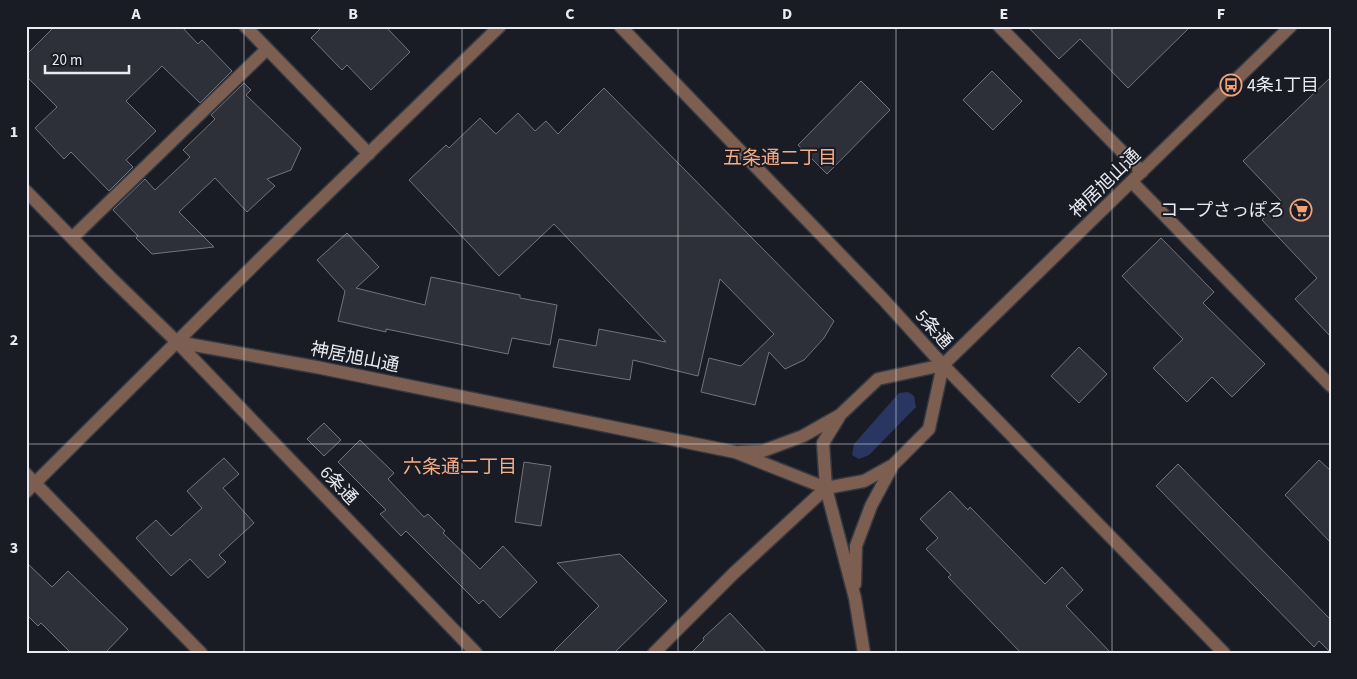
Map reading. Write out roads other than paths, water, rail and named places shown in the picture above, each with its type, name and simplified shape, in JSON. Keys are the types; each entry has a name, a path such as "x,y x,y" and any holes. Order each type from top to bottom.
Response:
{"street":[{"path":"245,26 369,154"},
{"path":"31,488 259,260 500,26"},
{"name":"5条通","path":"620,26 876,292 943,365 1224,653"},
{"path":"1000,26 1142,172"},
{"name":"神居旭山通","path":"735,452 763,451 803,436 840,415 878,380 943,365 1292,26"},
{"path":"72,238 267,49"},
{"path":"1132,182 1331,386"},
{"path":"26,191 177,342"},
{"name":"神居旭山通","path":"177,342 316,367 735,452 826,488"},
{"name":"6条通","path":"177,342 476,653"},
{"path":"654,653 733,574 826,488 864,481 893,465 929,429 943,365"},
{"name":"神居旭山通","path":"840,415 823,443 826,488 855,598"},
{"path":"864,653 855,598 856,546 871,506 893,465"},
{"path":"26,474 31,488 200,653"}],"place":[{"name":"4条1丁目","path":"1231,85"},
{"name":"コープさっぽろ","path":"1301,210"}],"district":[{"name":"五条通二丁目","path":"780,157"},
{"name":"六条通二丁目","path":"460,466"}]}
